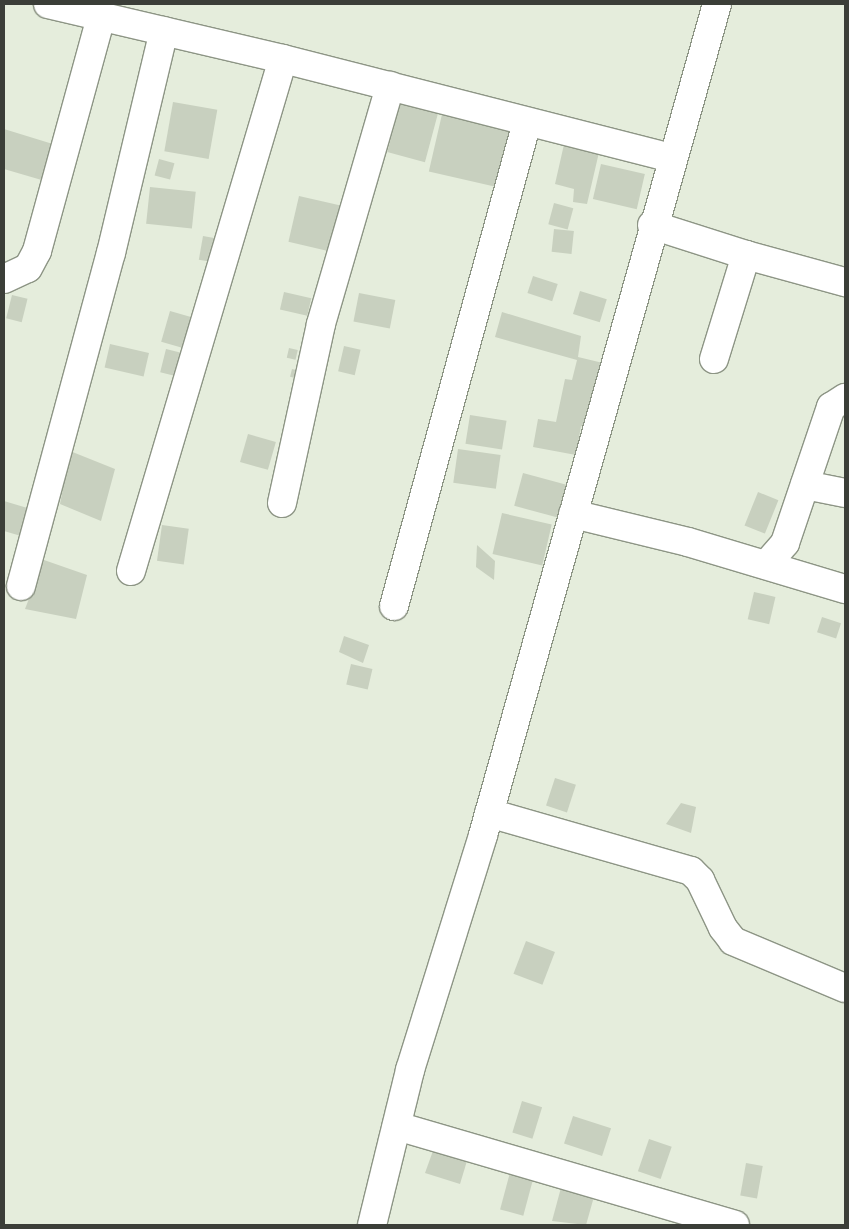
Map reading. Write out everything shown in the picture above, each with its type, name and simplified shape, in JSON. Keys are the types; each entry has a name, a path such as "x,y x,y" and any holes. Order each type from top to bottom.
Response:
{"street":[{"path":"48,4 283,59 672,158"},
{"path":"372,1225 410,1070 489,813 652,225 717,4"},
{"path":"4,279 28,268 37,251 101,16"},
{"path":"21,586 112,253 164,31"},
{"path":"131,571 283,59"},
{"path":"282,503 321,324 390,86"},
{"path":"394,606 527,122"},
{"path":"652,225 746,255 845,282"},
{"path":"714,359 746,255"},
{"path":"766,565 785,543 831,407 845,398"},
{"path":"805,485 845,493"},
{"path":"573,514 688,542 845,589"},
{"path":"489,813 691,871 700,880 723,928 733,941 845,988"},
{"path":"397,1126 735,1225"}],"building":[{"path":"402,97 440,107 425,162 387,152"},
{"path":"173,102 217,110 209,159 164,151"},
{"path":"443,110 524,129 510,190 429,171"},
{"path":"4,129 56,145 45,181 4,169"},
{"path":"565,140 600,148 587,204 573,202 574,189 555,184"},
{"path":"159,159 174,163 170,180 155,175"},
{"path":"601,164 645,174 637,209 593,199"},
{"path":"150,187 196,192 192,229 146,224"},
{"path":"299,196 343,206 332,252 288,242"},
{"path":"554,203 573,208 568,229 548,224"},
{"path":"554,229 574,231 571,254 552,252"},
{"path":"203,236 220,239 216,263 199,260"},
{"path":"533,276 558,284 552,301 527,293"},
{"path":"580,291 607,299 600,322 573,314"},
{"path":"284,292 311,298 307,316 280,310"},
{"path":"359,293 395,300 390,329 353,321"},
{"path":"12,295 28,299 22,322 6,318"},
{"path":"170,311 198,319 189,350 161,342"},
{"path":"502,312 581,336 578,357 603,363 594,428 581,426 576,455 533,447 538,419 556,422 565,379 572,380 577,360 495,337"},
{"path":"110,344 149,353 144,376 105,367"},
{"path":"344,346 361,350 355,375 338,371"},
{"path":"289,348 298,350 296,360 287,358"},
{"path":"166,349 190,355 184,378 160,372"},
{"path":"292,369 300,371 298,379 290,377"},
{"path":"470,415 507,421 502,449 465,444"},
{"path":"248,434 276,442 268,470 240,462"},
{"path":"458,449 501,455 496,489 453,483"},
{"path":"70,451 115,469 101,521 60,504"},
{"path":"523,473 567,485 559,518 514,506"},
{"path":"758,492 778,500 765,534 745,525"},
{"path":"4,501 34,510 21,536 4,531"},
{"path":"502,513 552,524 542,565 493,554"},
{"path":"162,525 189,529 184,564 157,561"},
{"path":"477,545 495,561 494,580 476,567"},
{"path":"44,560 87,575 76,619 25,609"},
{"path":"754,592 775,597 769,624 748,619"},
{"path":"822,617 841,623 836,638 817,632"},
{"path":"344,636 369,645 363,663 339,652"},
{"path":"351,664 372,669 368,689 346,684"},
{"path":"555,778 576,785 567,812 546,806"},
{"path":"681,803 696,807 691,833 666,824"},
{"path":"526,941 555,952 542,985 513,974"},
{"path":"522,1101 542,1107 532,1139 512,1133"},
{"path":"573,1116 611,1128 602,1156 564,1144"},
{"path":"649,1139 672,1147 661,1179 638,1171"},
{"path":"434,1148 470,1151 460,1184 425,1173"},
{"path":"746,1163 763,1166 757,1198 740,1195"},
{"path":"512,1165 535,1171 523,1216 500,1209"},
{"path":"562,1184 595,1193 586,1225 552,1221"}]}
